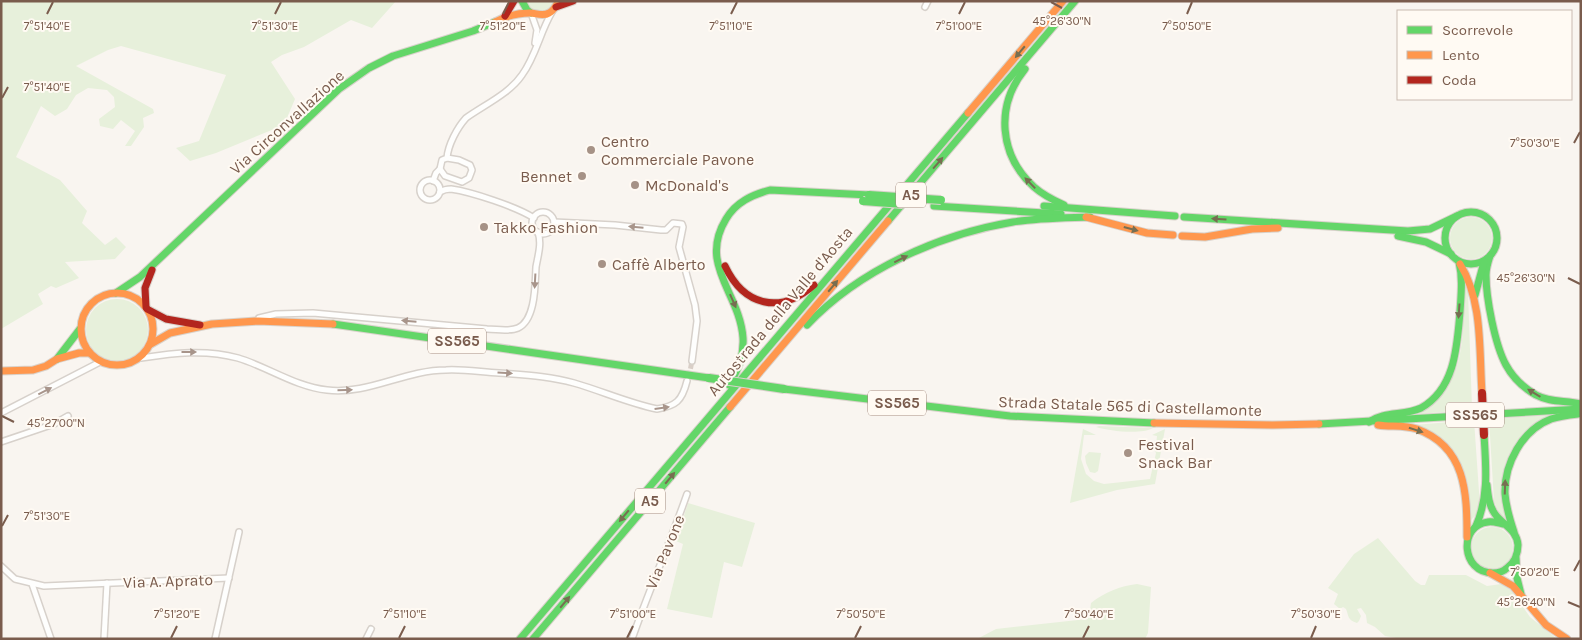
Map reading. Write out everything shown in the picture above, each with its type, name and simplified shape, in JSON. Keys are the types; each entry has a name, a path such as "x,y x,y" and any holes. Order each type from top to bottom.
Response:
{"main road":[{"path":"505,16 514,1"},
{"path":"522,1 531,13"},
{"name":"Via Circonvallazione","path":"162,255 324,103 369,68 398,54 492,24 505,16 531,13 544,15 555,7 573,1"},
{"name":"Autostrada della Valle d'Aosta","path":"520,639 689,438 1063,1"},
{"name":"Autostrada della Valle d'Aosta","path":"533,639 1075,1"},
{"path":"1054,26 1040,50 1025,68 1010,92 1006,109 1006,133 1012,158 1027,181 1048,198 1071,208"},
{"path":"689,438 699,422 736,375 740,366 743,351 740,317 721,273 717,258 719,233 730,213 750,196 772,190 934,206 1032,211 1090,218 1148,233 1173,236"},
{"path":"856,242 810,289 797,298 782,303 767,303 751,298 743,293 731,280 723,261 724,239 732,218 744,206 758,198 774,195 941,200 1175,216"},
{"path":"1184,217 1408,231 1430,229 1457,216 1473,212 1483,215 1491,221 1496,230 1497,240 1494,250 1487,258 1475,296"},
{"path":"1457,216 1446,231 1446,243 1469,277 1475,296 1487,485 1495,516 1514,534"},
{"path":"767,364 790,345 818,314 846,292 889,265 913,253 972,232 1013,222 1059,218 1090,218"},
{"path":"1182,236 1205,237 1262,228 1363,233 1422,240 1468,263 1487,258"},
{"path":"57,359 80,329 84,312 93,302 103,296 128,288 162,255"},
{"path":"151,344 154,331 144,297 144,287 162,255"},
{"path":"1368,422 1375,416 1405,413 1422,407 1438,394 1449,377 1456,357 1461,285 1455,258"},
{"path":"1487,258 1488,286 1498,341 1506,364 1518,381 1539,397 1554,402 1581,404"},
{"name":"SS565","path":"116,293 126,294 138,299 147,308"},
{"name":"Strada Statale 565 di Castellamonte","path":"147,308 166,319 204,325"},
{"name":"Strada Statale 565 di Castellamonte","path":"151,344 169,333 204,325 301,321 346,325 784,389 958,411 1071,421 1189,425 1368,422 1581,408"},
{"path":"80,329 83,342 89,353 100,362 117,366 131,363 141,358"},
{"name":"SS565","path":"141,358 151,344"},
{"path":"1,371 33,370 46,366 57,359 79,353 89,353"},
{"path":"1521,594 1516,569 1518,549 1505,492 1506,473 1516,450 1530,432 1544,422 1557,417 1581,413"},
{"path":"1368,422 1384,426 1406,427 1423,432 1437,441 1452,455 1462,472 1466,490 1467,539"},
{"path":"1487,485 1484,510 1476,526 1470,532 1465,547 1470,561 1482,572 1490,573 1505,570 1516,558"},
{"path":"1476,526 1490,521 1503,524"},
{"path":"1490,573 1513,586 1546,626 1567,639"}],"street":[{"path":"447,158 447,152 460,124 511,87 522,75 555,7"},
{"path":"531,13 537,30 533,54"},
{"path":"433,181 440,169 442,160 447,158 459,160 470,165 472,170 469,178 462,182 445,176 440,169"},
{"path":"440,192 438,185 433,181 427,181 422,184 420,190 422,196 430,200 440,192 448,189 462,192 522,210 534,218"},
{"path":"246,322 276,314 313,313 487,329 510,330 519,328 527,318 533,301 540,247 538,232 533,225 534,218 539,214 546,213 551,216 554,222 551,231 545,234 538,232"},
{"path":"554,222 616,225 662,230 666,230 673,223 682,224 679,247 693,296 697,321 692,362"},
{"path":"141,358 179,352 211,352 239,358 309,386 327,390 347,391 418,374 446,370 544,376 573,382 657,410 678,402 684,394 687,381"},
{"path":"1,413 100,362"},
{"path":"1,442 54,424 68,416"},
{"name":"Via Pavone","path":"632,639 687,494"},
{"path":"215,639 239,532"},
{"path":"1,566 14,579 32,584 51,639"},
{"name":"Via A. Aprato","path":"32,584 44,586 229,578"},
{"path":"104,639 107,583"},
{"path":"366,639 371,629"}],"green space":[{"path":"1,1 396,1 372,28 351,20 304,47 282,55 271,62 295,99 284,125 216,153 190,161 176,148 199,141 226,75 121,46 108,50 76,66 153,109 154,113 143,118 144,127 131,146 125,146 135,131 121,120 113,129 100,126 99,119 115,107 114,97 107,90 88,88 76,95 67,109 55,116 41,106 16,157 60,180 87,211 82,223 105,245 116,237 126,247 115,259 65,262 79,278 56,288 51,286 38,294 43,304 1,329"},
{"path":"525,1 555,1 548,9 540,12 532,9"},
{"path":"1475,217 1483,220 1489,226 1492,238 1489,250 1483,256 1467,259 1459,256 1453,250 1450,234 1453,226 1459,220"},
{"path":"1465,285 1468,292 1472,408 1419,414 1418,411 1445,389 1457,366 1462,340"},
{"path":"117,299 129,301 139,308 146,318 148,330 146,342 139,352 129,359 117,361 105,359 95,352 88,342 86,330 88,318 95,308 105,301"},
{"path":"1549,415 1523,436 1514,446 1508,458 1502,484 1506,517 1504,519 1494,501 1489,419"},
{"path":"1474,420 1480,506 1477,514 1469,522 1469,489 1466,475 1460,463 1442,442 1414,425"},
{"path":"1096,427 1153,428 1125,432"},
{"path":"1083,429 1096,435 1084,435 1081,459 1086,474 1094,481 1104,484 1150,479 1156,453 1153,448 1156,446 1157,436 1152,435 1165,429 1155,484 1117,490 1070,503"},
{"path":"1089,452 1101,453 1098,471 1095,473 1090,472 1086,463 1085,456"},
{"path":"688,503 755,523 742,567 724,562 712,618 667,609 683,544 676,541"},
{"path":"1496,527 1504,530 1510,536 1513,548 1510,560 1504,566 1488,569 1480,566 1474,560 1471,544 1474,536 1480,530"},
{"path":"1378,538 1415,581 1421,585 1425,585 1429,575 1466,575 1487,586 1501,584 1511,590 1530,617 1557,639 1402,639 1385,636 1367,623 1366,615 1361,608 1357,609 1361,616 1359,621 1357,623 1351,621 1346,609 1343,607 1340,609 1334,604 1338,594 1328,588 1354,554"},
{"path":"1137,584 1151,587 1148,633 1145,639 977,639 996,629 1087,619 1091,603 1096,599 1113,590"}],"tunnel":[{"path":"689,376 692,361"}],"traffic: fast":[{"path":"522,1 531,13"},
{"path":"888,221 1075,1"},
{"path":"116,293 140,277 339,89 369,68 393,56 473,31 495,22"},
{"path":"1025,69 1015,83 1005,114 1005,130 1008,145 1022,174 1034,187 1064,205"},
{"path":"520,639 968,113"},
{"path":"729,385 740,363 743,338 735,307 718,265 716,251 719,235 730,213 745,200 770,190 869,195"},
{"path":"869,195 941,200"},
{"path":"863,201 903,204"},
{"path":"934,206 1061,214"},
{"path":"1044,206 1175,216"},
{"path":"1471,212 1481,214 1489,220 1495,228 1497,238 1495,248 1489,256 1481,262 1471,264 1461,262 1453,256 1447,248 1445,238 1447,228 1453,220 1461,214 1471,212"},
{"path":"1184,217 1408,231 1430,229 1457,216"},
{"path":"807,325 851,287 876,271 929,245 957,235 1013,222 1090,217"},
{"path":"1398,236 1426,242 1451,254"},
{"path":"1490,256 1486,275 1489,308 1498,346 1509,370 1527,389 1542,398 1581,404"},
{"path":"1369,422 1381,416 1421,408 1441,390 1452,366 1459,325 1461,287 1459,262"},
{"path":"1475,295 1484,262"},
{"path":"333,324 709,378"},
{"path":"57,359 80,329"},
{"path":"709,378 784,389"},
{"path":"784,389 1010,416 1154,423"},
{"path":"533,639 730,407"},
{"path":"1319,424 1581,409"},
{"path":"1514,532 1507,509 1505,494 1511,460 1523,440 1541,424 1554,418 1578,414"},
{"path":"1476,526 1485,492 1484,435"},
{"path":"1487,485 1493,511 1515,535 1518,545 1512,564 1500,572 1482,571 1469,558 1467,549 1468,539 1478,525 1490,522 1503,524"},
{"path":"1516,558 1517,578 1521,594"}],"traffic: slow":[{"path":"495,22 521,14 547,14 552,11 559,1"},
{"path":"968,113 1063,1"},
{"path":"1086,217 1147,233 1173,235"},
{"path":"730,407 888,221"},
{"path":"1182,236 1205,237 1252,229 1278,228"},
{"path":"1460,264 1473,294 1479,327 1482,393"},
{"path":"124,293 143,303 151,315 153,329 151,343 143,355 131,363 110,365 91,355 83,343 81,322 91,303 103,295 124,293"},
{"path":"151,344 170,333 212,324 258,321 333,324"},
{"path":"1,371 33,370 46,366 57,359 79,353 89,353"},
{"path":"1154,423 1319,424"},
{"path":"1378,425 1417,429 1433,437 1445,447 1454,459 1464,488 1467,537"},
{"path":"1490,573 1513,586 1546,625 1567,639"}],"traffic: jam":[{"path":"505,16 514,1"},
{"path":"556,7 573,1"},
{"path":"725,266 733,280 742,290 753,298 764,302 776,303 788,300 814,285"},
{"path":"146,307 145,288 152,270"},
{"path":"147,309 166,319 200,325"},
{"path":"1482,393 1484,435"}],"place":[{"name":"Centro Commerciale Pavone","path":"591,150"},
{"name":"Bennet","path":"582,176"},
{"name":"McDonald's","path":"635,185"},
{"name":"Takko Fashion","path":"484,227"},
{"name":"Caffè Alberto","path":"602,264"},
{"name":"Festival Snack Bar","path":"1128,453"}]}
